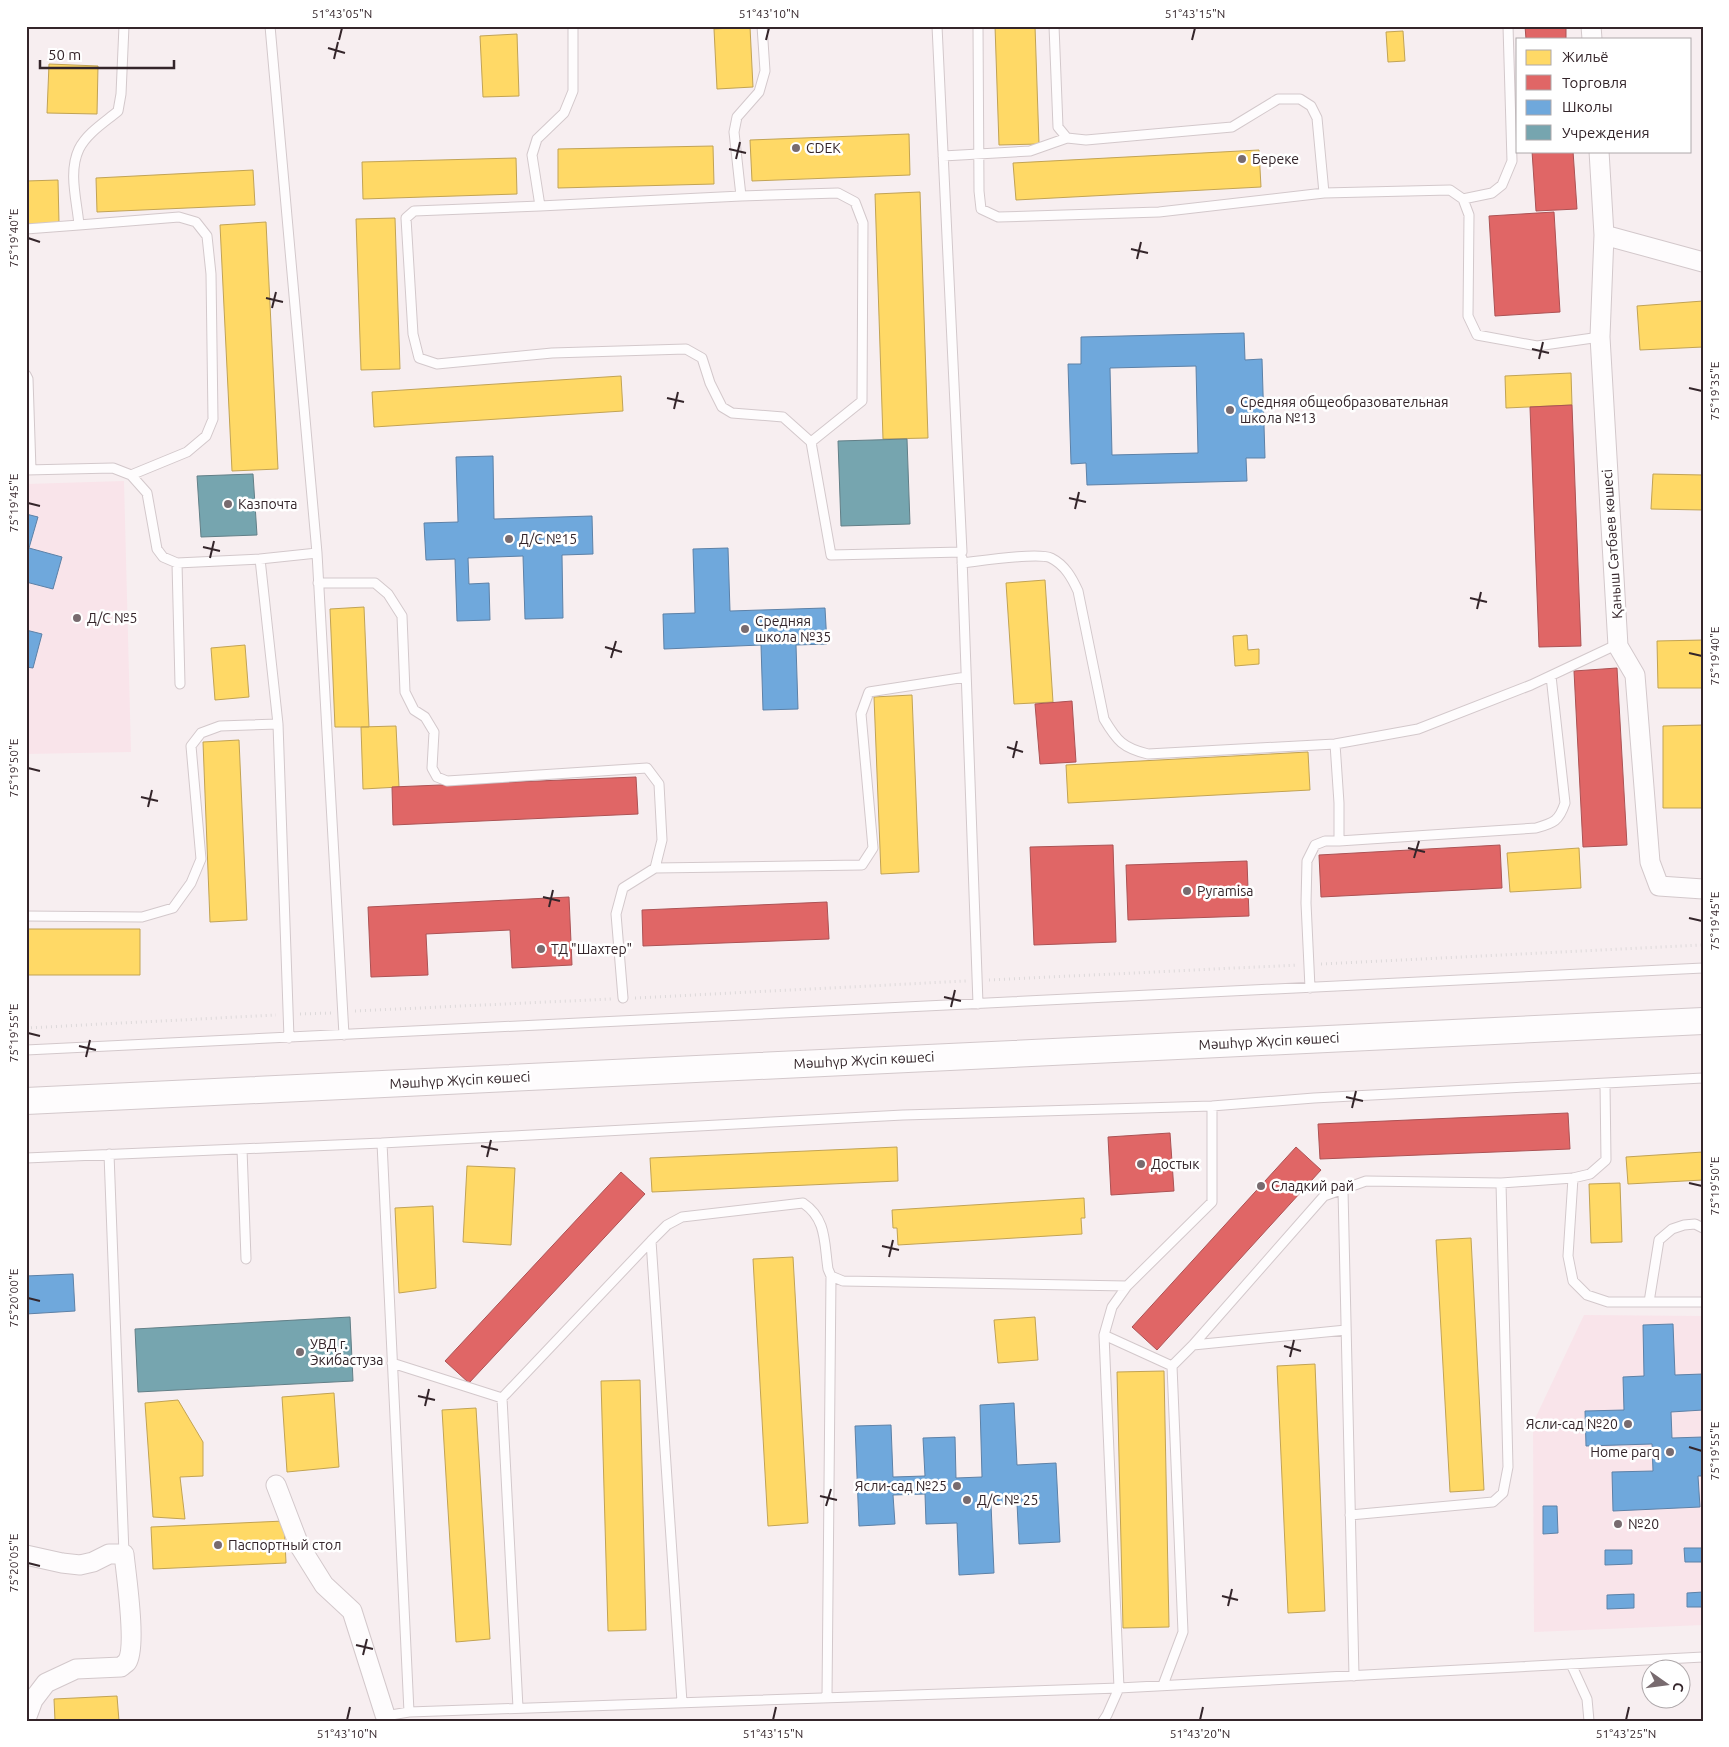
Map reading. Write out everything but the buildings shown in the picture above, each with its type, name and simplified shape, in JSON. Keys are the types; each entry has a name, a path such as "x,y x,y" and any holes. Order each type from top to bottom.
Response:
{"main road":[{"name":"Мәшһүр Жүсіп көшесі","path":"26,1101 1703,1021"}],"street":[{"name":"Қаныш Сәтбаев көшесі","path":"1599,152 1604,235 1600,337 1618,644 1634,675 1650,862 1659,886 1703,889"},
{"path":"1604,235 1703,262"},
{"path":"276,1485 299,1545 324,1585 352,1610 384,1718"},
{"path":"26,1554 62,1563 80,1565 93,1562 109,1554 124,1554 129,1600 130,1649 127,1661 121,1667 76,1669 46,1682 33,1700 26,1718"}],"lane":[{"path":"80,225 74,169 79,148 92,133 118,111 121,94 124,26"},
{"path":"270,26 317,553 344,1035"},
{"path":"540,206 532,155 537,139 564,113 574,92 573,26"},
{"path":"742,196 734,132 737,117 759,92 765,71 762,26"},
{"path":"937,26 962,552 978,1004"},
{"path":"978,26 981,209 998,217 1159,212 1324,193 1450,190 1462,199 1469,215 1468,316 1477,335 1537,346 1600,337"},
{"path":"1054,26 1058,127 1066,138"},
{"path":"1462,199 1492,193 1502,185 1512,160 1508,26"},
{"path":"943,156 1030,151 1066,138 1086,140 1232,128 1278,99 1300,98 1311,106 1317,118 1324,193"},
{"path":"811,442 862,401 863,223 855,202 838,193 742,196 414,211 406,218 413,334 419,358 437,364 552,353 686,349 702,358 710,383 722,407 732,413 783,417 811,442 831,555 962,552"},
{"path":"26,229 179,218 196,222 207,236 211,274 213,419 206,436 187,452 131,475"},
{"path":"26,375 28,379 29,470 114,468 131,475 147,492 157,550 163,557 177,562 260,559 317,553"},
{"path":"962,563 1035,556 1051,558 1069,573 1078,591 1104,719 1122,745 1148,754 1335,744 1418,729 1531,685 1618,644"},
{"path":"260,559 278,724 289,1038"},
{"path":"177,562 180,684"},
{"path":"318,583 375,583 388,594 402,616 405,692 414,710 425,717 434,732 432,768 437,776 447,781 647,768 659,784 662,840 655,868"},
{"path":"1310,988 1306,903 1307,861 1314,845 1325,841 1536,828 1552,824 1561,816 1565,803 1551,676"},
{"path":"623,998 616,914 623,888 655,868 862,865 873,848 861,714 869,692 966,677"},
{"path":"26,916 142,917 173,908 192,883 201,859 191,746 202,732 220,726 278,724"},
{"path":"1335,744 1339,841"},
{"path":"26,1050 1703,968"},
{"path":"26,1158 382,1143 903,1115 1212,1106 1314,1098 1703,1078"},
{"path":"1163,1686 1183,1632 1172,1366 1193,1345 1324,1196 1366,1182 1501,1183 1573,1178 1590,1174 1606,1160 1606,1084"},
{"path":"1103,1721 1119,1688 1104,1335 1112,1307 1127,1286 1212,1202 1212,1106"},
{"path":"382,1143 409,1712"},
{"path":"242,1149 246,1259"},
{"path":"109,1154 124,1554"},
{"path":"1573,1178 1568,1256 1573,1281 1587,1295 1608,1302 1703,1302"},
{"path":"1350,1515 1492,1502 1503,1493 1508,1467 1501,1183"},
{"path":"1342,1190 1354,1676"},
{"path":"518,1708 502,1398 651,1240 667,1226 682,1217 803,1203 813,1209 821,1222 828,1269 831,1276 827,1697"},
{"path":"1649,1302 1659,1240 1672,1229 1684,1225 1695,1224 1703,1228"},
{"path":"651,1240 682,1702"},
{"path":"831,1276 843,1281 1127,1286"},
{"path":"1193,1345 1346,1330"},
{"path":"1104,1335 1172,1366"},
{"path":"392,1363 502,1398"},
{"path":"384,1718 409,1712 1119,1688 1703,1657"},
{"path":"1571,1664 1587,1699 1589,1721"}],"path":[{"path":"26,1028 1703,945"}],"shaded area":[{"name":"Д/С №5","path":"124,481 131,752 26,754 26,484"},
{"name":"№20","path":"1584,1315 1703,1316 1703,1625 1534,1632 1533,1423"}],"place":[{"name":"CDEK","path":"796,148"},
{"name":"Береке","path":"1242,159"},
{"name":"Средняя общеобразовательная школа №13","path":"1230,410"},
{"name":"Казпочта","path":"228,504"},
{"name":"Д/С №15","path":"509,539"},
{"name":"Д/С №5","path":"77,618"},
{"name":"Средняя школа №35","path":"745,629"},
{"name":"Pyramisa","path":"1187,891"},
{"name":"ТД \"Шахтер\"","path":"541,949"},
{"name":"Достык","path":"1141,1164"},
{"name":"Сладкий рай","path":"1261,1186"},
{"name":"УВД г. Экибастуза","path":"300,1352"},
{"name":"Ясли-сад №20","path":"1628,1424"},
{"name":"Home parq","path":"1670,1452"},
{"name":"Ясли-сад №25","path":"957,1486"},
{"name":"Д/С № 25","path":"967,1500"},
{"name":"№20","path":"1618,1524"},
{"name":"Паспортный стол","path":"218,1545"}]}
